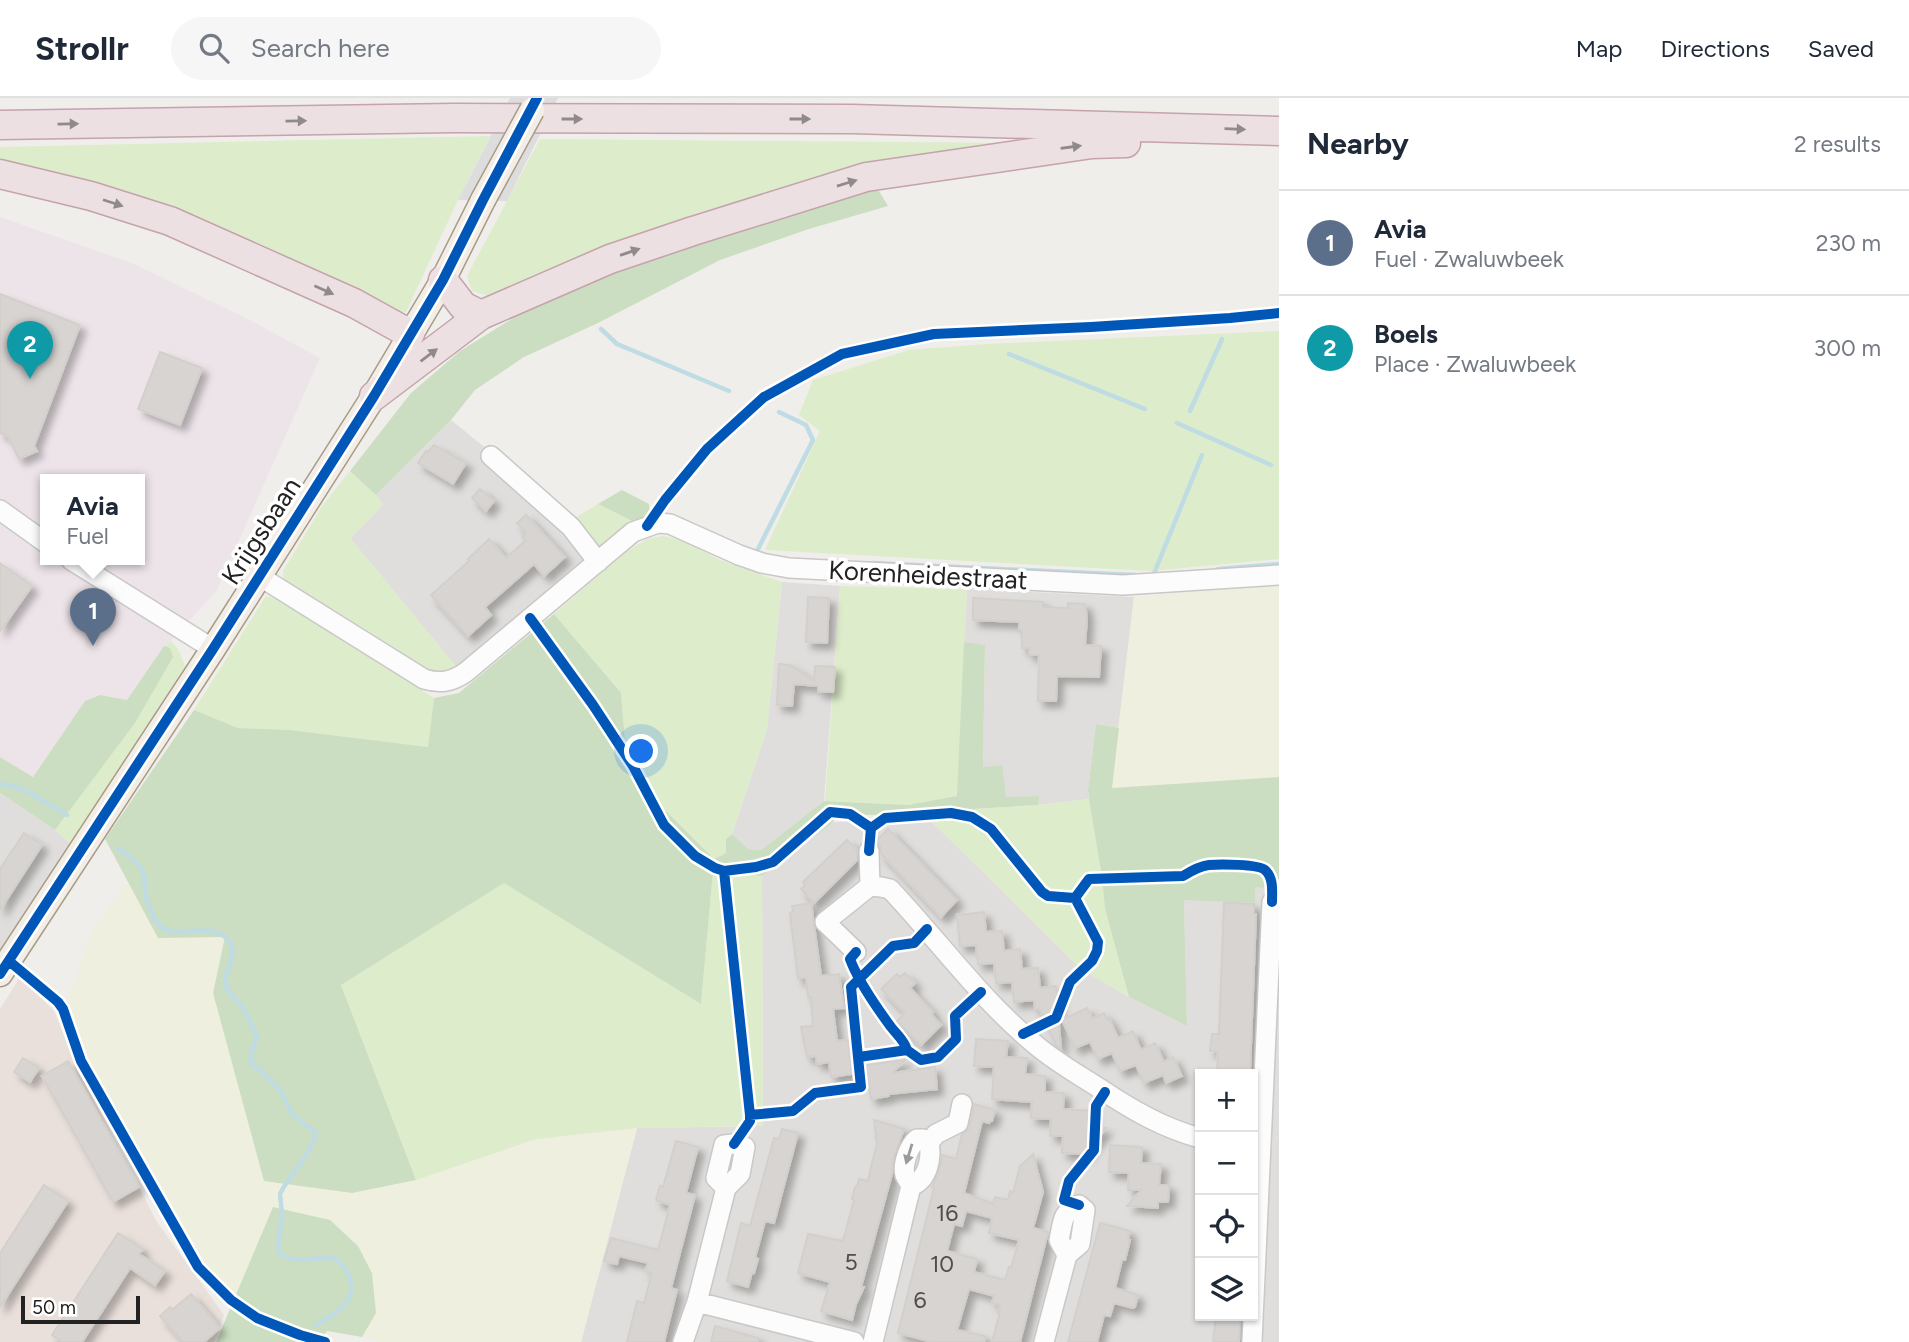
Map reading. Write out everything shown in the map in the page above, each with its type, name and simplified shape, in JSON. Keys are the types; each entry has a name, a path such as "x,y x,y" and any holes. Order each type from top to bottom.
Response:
{"highway":[{"path":"0,125 454,118 852,119 1279,131"},
{"path":"374,396 481,315 610,259 693,231 866,177 1092,144 1165,142 1191,127"},
{"path":"0,174 90,196 170,221 354,303 410,334"},
{"path":"443,280 463,306 481,315"}],"main road":[{"name":"Krijgsbaan","path":"0,974 213,649 374,396 443,280 537,98"}],"street":[{"path":"491,456 571,527 598,562"},
{"path":"0,510 40,538"},
{"name":"Korenheidestraat","path":"258,576 424,679 440,683 466,672 633,532 658,523 670,523 762,563 789,568 1123,585 1279,575"},
{"path":"79,565 213,649"},
{"path":"869,851 870,886"},
{"path":"856,952 825,922 870,886 890,890 981,992 1038,1048 1149,1120 1195,1136"},
{"path":"1258,1132 1272,902"},
{"path":"873,1342 911,1186 922,1180 926,1172 931,1153 929,1143 936,1134 958,1123 962,1104"},
{"path":"683,1342 697,1302 726,1188"},
{"path":"1252,1342 1256,1195"},
{"path":"1044,1342 1067,1255"},
{"path":"697,1302 854,1342"}],"shaded area":[{"path":"0,217 132,263 250,320 320,358 217,590 164,646 127,700 100,695 85,701 33,777 0,757"},
{"path":"451,420 573,519 599,550 459,670 350,538 383,505 376,495"},
{"path":"782,582 840,586 824,801 761,850 748,849 732,834 767,729"},
{"path":"967,589 1134,597 1119,728 1096,724 1089,799 1038,805 1038,796 1006,798 983,767 985,646 964,642"},
{"path":"0,793 71,844 0,950"},
{"path":"930,820 1081,969 1187,1026 1184,899 1255,903 1255,886 1279,889 1279,1342 581,1342 637,1128 763,1126 762,876 833,822"},
{"path":"20,977 54,1011 78,1070 157,1222 224,1315 215,1342 0,1342 0,1009"}],"green space":[{"path":"490,136 406,312 391,315 0,167 0,147"},
{"path":"540,139 1014,143 831,175 700,212 581,257 495,298 472,291 467,276"},
{"path":"876,186 888,206 809,229 720,260 598,323 524,357 475,390 451,420 376,495 350,471 411,393 460,351 539,302 691,240"},
{"path":"1279,331 1279,559 1151,571 765,550 820,431 799,415 813,380 909,350"},
{"path":"350,471 383,505 350,538 459,670 441,677 399,658 397,649 333,609 322,610 284,585 283,571 322,506"},
{"path":"622,490 649,504 650,517 636,523 598,504"},
{"path":"598,504 636,523 599,550 573,519"},
{"path":"663,536 682,540 720,560 782,582 767,729 732,834 726,839 726,853 714,859 664,809 625,739 621,693 554,614 626,552 647,539"},
{"path":"1279,584 1279,777 1111,788 1134,597"},
{"path":"840,586 967,589 958,796 908,805 825,801"},
{"path":"266,596 277,599 434,698 428,747 290,730 238,728 194,710"},
{"path":"554,614 621,693 625,740 664,809 714,859 726,853 726,839 732,834 748,849 761,850 824,801 908,805 957,796 964,642 985,645 983,767 1002,765 1006,797 1039,796 1038,805 875,815 840,814 831,824 762,876 713,871 701,1004 504,883 341,985 416,1180 352,1193 264,1181 213,993 225,937 158,938 105,839 194,710 238,728 290,730 428,747 434,698 459,693"},
{"path":"171,641 178,649 185,666 71,844 55,830 135,723 170,648 164,646"},
{"path":"164,646 170,648 173,657 135,723 55,830 0,793 0,757 33,777 85,701 100,695 127,700"},
{"path":"1096,724 1119,728 1112,788 1279,777 1279,889 1255,887 1255,903 1184,900 1187,1026 1129,997 1105,909 1089,799"},
{"path":"1089,799 1105,909 1129,997 1081,969 930,820 931,812"},
{"path":"713,871 762,876 763,1126 637,1128 536,1139 416,1180 341,985 504,883 701,1004"},
{"path":"128,881 158,938 225,937 213,993 264,1181 352,1193 416,1180 536,1139 637,1128 581,1342 379,1342 362,1337 376,1313 273,1207 235,1297 219,1283 199,1257 83,1050 69,1008 71,989 93,930"},
{"path":"273,1207 330,1220 358,1246 372,1273 376,1313 362,1337 327,1331 320,1342 216,1342"}],"pier":[{"path":"510,98 558,98 507,201 458,200"}],"building":[{"path":"0,294 80,325 34,446 37,451 19,459 8,436 0,433"},
{"path":"160,352 202,368 180,425 138,409"},
{"path":"434,445 466,463 453,484 418,463"},
{"path":"480,489 494,501 486,511 472,498"},
{"path":"526,515 565,557 544,576 534,564 485,607 491,615 468,636 431,595 489,539 506,558 525,541 522,537 526,533 517,523"},
{"path":"0,563 32,586 0,631"},
{"path":"808,597 829,598 827,643 806,642"},
{"path":"973,598 1043,602 1043,607 1068,608 1068,603 1085,604 1085,645 1101,646 1099,677 1057,676 1056,701 1038,701 1039,655 1029,655 1029,648 1022,648 1019,622 973,620"},
{"path":"779,664 790,665 814,681 815,666 835,667 833,692 818,692 818,686 794,684 792,706 777,705"},
{"path":"888,829 957,900 941,917 881,854 880,845 876,841"},
{"path":"24,833 42,845 0,910 0,869"},
{"path":"847,840 857,850 857,860 814,903 801,889 805,885 803,882"},
{"path":"811,903 821,976 839,974 844,1008 833,1009 837,1041 848,1040 852,1074 831,1077 829,1062 817,1064 816,1056 807,1057 801,1027 813,1026 811,997 808,997 806,978 798,978 790,913 793,912 792,906"},
{"path":"1224,903 1254,904 1256,914 1250,1069 1217,1069 1218,1052 1210,1051 1212,1034 1219,1034"},
{"path":"984,912 986,932 1002,931 1004,951 1020,949 1022,969 1038,968 1040,988 1056,986 1061,1049 1056,1045 1039,1008 1035,1009 1034,1000 1014,1002 1012,982 996,983 994,963 978,964 976,945 960,946 957,915"},
{"path":"905,973 915,983 910,988 933,1012 931,1014 941,1025 921,1045 897,1021 905,1013 881,989 897,974 900,977"},
{"path":"1087,1008 1092,1019 1104,1013 1118,1038 1133,1031 1141,1050 1155,1043 1164,1062 1173,1057 1182,1076 1166,1083 1163,1075 1144,1083 1136,1065 1120,1071 1112,1053 1098,1059 1090,1042 1075,1048 1062,1020"},
{"path":"976,1039 1008,1041 1006,1057 1027,1058 1025,1074 1045,1076 1045,1092 1064,1093 1063,1109 1092,1111 1091,1127 1106,1128 1085,1154 1062,1153 1063,1136 1050,1136 1051,1119 1031,1118 1032,1102 992,1099 994,1067 974,1066"},
{"path":"23,1058 39,1068 30,1082 14,1072"},
{"path":"905,1060 892,1073 935,1067 937,1089 889,1094 871,1099 866,1065"},
{"path":"68,1061 139,1187 113,1202 42,1076"},
{"path":"974,1104 995,1110 992,1121 982,1121 964,1193 993,1204 995,1197 1008,1200 1010,1191 1013,1193 1020,1166 1033,1154 1043,1192 1033,1228 1048,1232 1020,1342 992,1342 1000,1305 992,1303 994,1296 969,1289 957,1330 985,1336 984,1342 932,1342 898,1333 942,1155 956,1159 962,1134 970,1126","holes":["966,1211 992,1218 989,1233 1019,1240 1005,1280 974,1272 977,1259 947,1251 954,1224 962,1226"]},
{"path":"874,1120 904,1129 894,1157 892,1174 861,1287 864,1287 852,1320 821,1311 830,1282 798,1273 808,1234 843,1241 855,1187 859,1179 868,1181 877,1144"},
{"path":"782,1129 798,1133 774,1223 765,1221 755,1258 758,1259 748,1287 727,1281 741,1223 750,1226 774,1138 779,1139"},
{"path":"676,1141 698,1147 686,1193 695,1195 671,1288 677,1290 664,1342 627,1342 637,1301 644,1303 652,1273 645,1271 648,1263 619,1256 617,1264 604,1261 611,1238 658,1250 670,1205 656,1200 660,1186 663,1187"},
{"path":"1110,1145 1142,1147 1141,1163 1161,1164 1159,1185 1169,1185 1168,1202 1158,1202 1158,1208 1127,1206 1141,1190 1128,1190 1129,1173 1109,1172"},
{"path":"44,1185 68,1201 0,1307 0,1253"},
{"path":"1100,1223 1130,1231 1125,1260 1122,1260 1115,1288 1138,1295 1135,1307 1114,1303 1110,1316 1104,1315 1097,1342 1068,1342"},
{"path":"118,1233 143,1249 139,1254 165,1271 155,1285 130,1268 82,1342 62,1342 52,1335"},
{"path":"191,1294 220,1328 204,1342 183,1342 160,1316"},
{"path":"1215,1321 1240,1321 1239,1342 1213,1342"},
{"path":"715,1326 758,1338 758,1342 711,1342"}],"waterway":[{"path":"601,329 617,344 729,391"},
{"path":"1190,411 1222,339"},
{"path":"1009,354 1145,409"},
{"path":"756,553 813,440 806,425 779,412"},
{"path":"1177,423 1271,465"},
{"path":"1153,576 1202,455"},
{"path":"872,563 1136,575"},
{"path":"1218,569 1279,564"},
{"path":"0,784 27,792 67,815"},
{"path":"118,848 140,867 149,906 162,928 179,932 217,932 230,942 232,954 225,982 230,993 245,1011 257,1037 251,1054 251,1064 261,1070 281,1092 292,1114 316,1133 309,1150 280,1194 282,1214 278,1247 279,1253 292,1259 334,1259 341,1263 347,1272 351,1282 349,1298 339,1310 316,1325"}],"cycle path":[{"path":"0,974 213,649 374,396 443,280 537,98"},
{"path":"647,526 707,449 764,397 842,354 934,334 1091,327 1279,313"},
{"path":"530,618 633,766 664,825 695,856 724,871 773,862 830,812 850,814 871,828"},
{"path":"869,851 871,828 885,818 951,813 972,817 991,829 1042,892 1048,896 1075,898"},
{"path":"1075,898 1089,879 1183,876 1206,866 1229,865 1265,870 1271,881 1272,902"},
{"path":"724,871 750,1115 750,1121 734,1144"},
{"path":"1023,1034 1056,1018 1070,982 1092,961 1097,951 1098,942 1075,898"},
{"path":"750,1115 793,1111 815,1093 861,1087 851,987 893,946 914,943 927,929"},
{"path":"856,952 850,959 858,976 907,1050"},
{"path":"9,961 63,1009 81,1061 198,1267 231,1300 257,1318 325,1342"},
{"path":"859,1057 907,1050 921,1060 938,1057 956,1039 955,1016 981,992"},
{"path":"1079,1205 1064,1200 1069,1181 1094,1150 1096,1106 1105,1092"}],"place":[{"name":"Boels","path":"30,379"},
{"name":"Avia","path":"93,646"}]}
